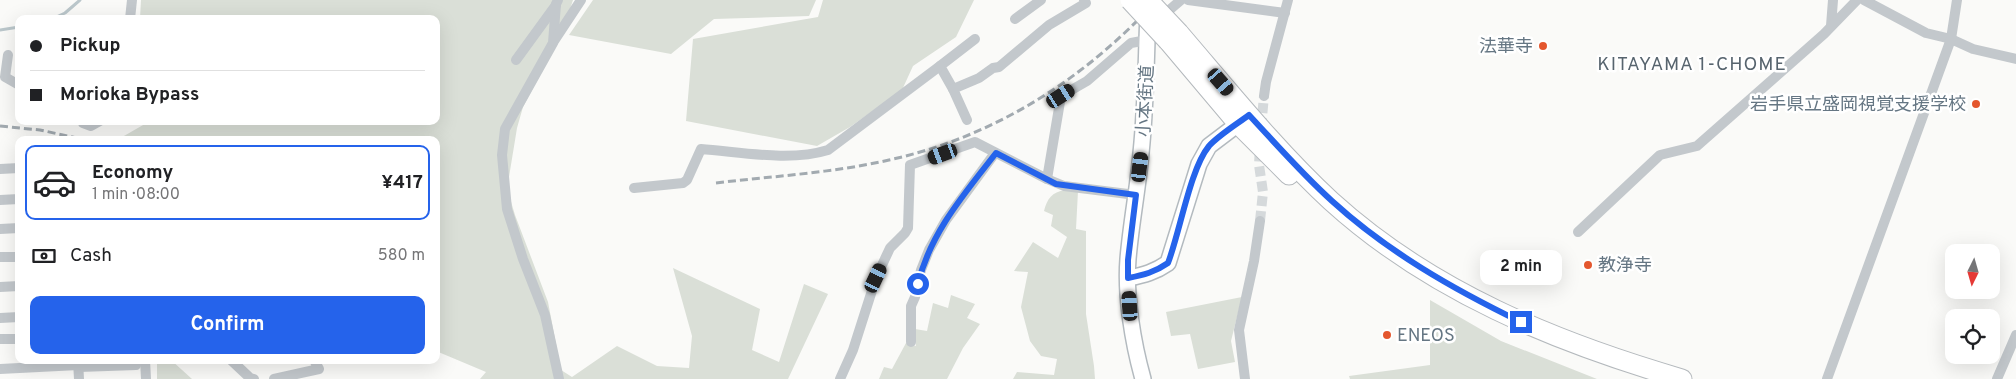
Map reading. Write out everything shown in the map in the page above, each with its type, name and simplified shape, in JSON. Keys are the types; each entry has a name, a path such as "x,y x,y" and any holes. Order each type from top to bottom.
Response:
{"highway":[{"path":"1130,0 1173,37"},
{"path":"1148,0 1173,37 1324,208 1374,250 1420,281 1475,310 1586,360 1646,379"},
{"path":"1244,119 1332,202 1370,233 1429,274 1514,319 1564,340 1682,379"}],"street":[{"path":"130,15 132,0"},
{"path":"559,379 545,315 523,259 507,209 502,162 505,129 553,43 581,0"},
{"path":"1016,19 1041,0"},
{"path":"953,89 979,78 993,68 999,67 1049,25 1086,3 1084,0"},
{"name":"小本街道","path":"1143,379 1137,358 1131,320 1128,260 1148,76 1148,0"},
{"path":"1047,179 1061,96 1087,80 1131,43 1147,40 1157,33 1167,12 1181,0"},
{"path":"1188,0 1285,14"},
{"path":"1264,96 1288,0"},
{"path":"1831,26 1833,0"},
{"path":"1578,232 1660,155 1697,146 1831,26 1857,0"},
{"path":"1864,0 1926,33 1951,39 1973,49 2016,59"},
{"path":"1827,379 1951,39 1957,0"},
{"path":"553,43 557,2"},
{"path":"516,60 557,2"},
{"path":"634,188 683,183 687,180 701,149 797,156 828,150 975,39"},
{"path":"8,55 5,77 15,83"},
{"path":"940,66 967,120"},
{"path":"1128,278 1158,271 1168,263 1199,164 1209,146 1244,119"},
{"path":"840,379 853,350 876,278 890,248 908,228 910,166 975,142 1064,186 1136,195"},
{"path":"911,342 911,306 929,250 946,220 996,153"},
{"path":"0,169 15,168"},
{"path":"0,200 15,199"},
{"path":"1245,379 1239,330 1254,262 1260,222"},
{"path":"0,228 15,228"},
{"path":"0,257 15,256"},
{"path":"0,287 15,286"},
{"path":"0,318 15,317"},
{"path":"1997,379 2016,335"},
{"path":"0,339 15,338"},
{"path":"0,369 78,364 79,379"},
{"path":"140,364 146,379"},
{"path":"235,364 250,378 254,379"},
{"path":"274,379 319,369 316,364"}],"shaded area":[{"path":"141,0 573,0 561,36 523,107 517,128 509,177 509,195 515,215 548,302 561,370 572,377 617,346 657,366 689,368 692,336 673,268 760,309 752,350 779,362 804,284 828,294 788,379 480,379 486,372 440,353 440,136 124,136 143,125 440,125 440,15 140,15"},
{"path":"593,0 816,0 809,16 714,19 671,54 569,35"},
{"path":"823,0 974,0 956,37 913,66 902,90 850,127 817,146 686,121 693,39 818,17"},
{"path":"1065,190 1078,191 1076,229 1086,231 1086,314 1095,379 1013,379 1017,372 1054,375 1057,359 1041,356 1030,341 1021,307 1028,272 1014,271 1033,242 1058,258 1067,237 1051,226 1053,215 1044,211 1051,197 1057,192"},
{"path":"951,295 975,304 967,318 980,324 963,348 947,379 879,379 884,367 892,369 906,343 916,346 915,329 927,331 933,303 948,308"},
{"path":"1242,297 1231,341 1235,362 1198,369 1190,334 1171,336 1166,312"},
{"path":"1430,300 1501,341 1597,379 1350,379 1349,376 1430,365"},
{"path":"157,364 175,364 192,379 157,379"}],"waterway":[{"path":"61,15 80,0"},
{"path":"0,30 15,28"}],"tunnel":[{"path":"1261,128 1264,96"},
{"path":"1260,145 1259,165 1263,192 1260,221"}],"railway":[{"path":"716,183 825,171 868,164 928,150 965,136 1001,120 1035,101 1068,79 1100,55 1157,0"},
{"path":"0,126 40,130 68,136"}],"place":[{"name":"法華寺","path":"1543,46"},
{"name":"岩手県立盛岡視覚支援学校","path":"1976,104"},
{"name":"教浄寺","path":"1588,265"},
{"name":"ENEOS","path":"1387,335"}],"district":[{"name":"KITAYAMA 1-CHOME","path":"1692,63"}],"route":[{"path":"918,284 921,270 937,235 996,153 1056,184 1136,195 1128,260 1128,278 1158,271 1168,263 1193,181 1199,164 1209,146 1249,115 1313,184 1370,233 1429,274 1521,322"}]}
